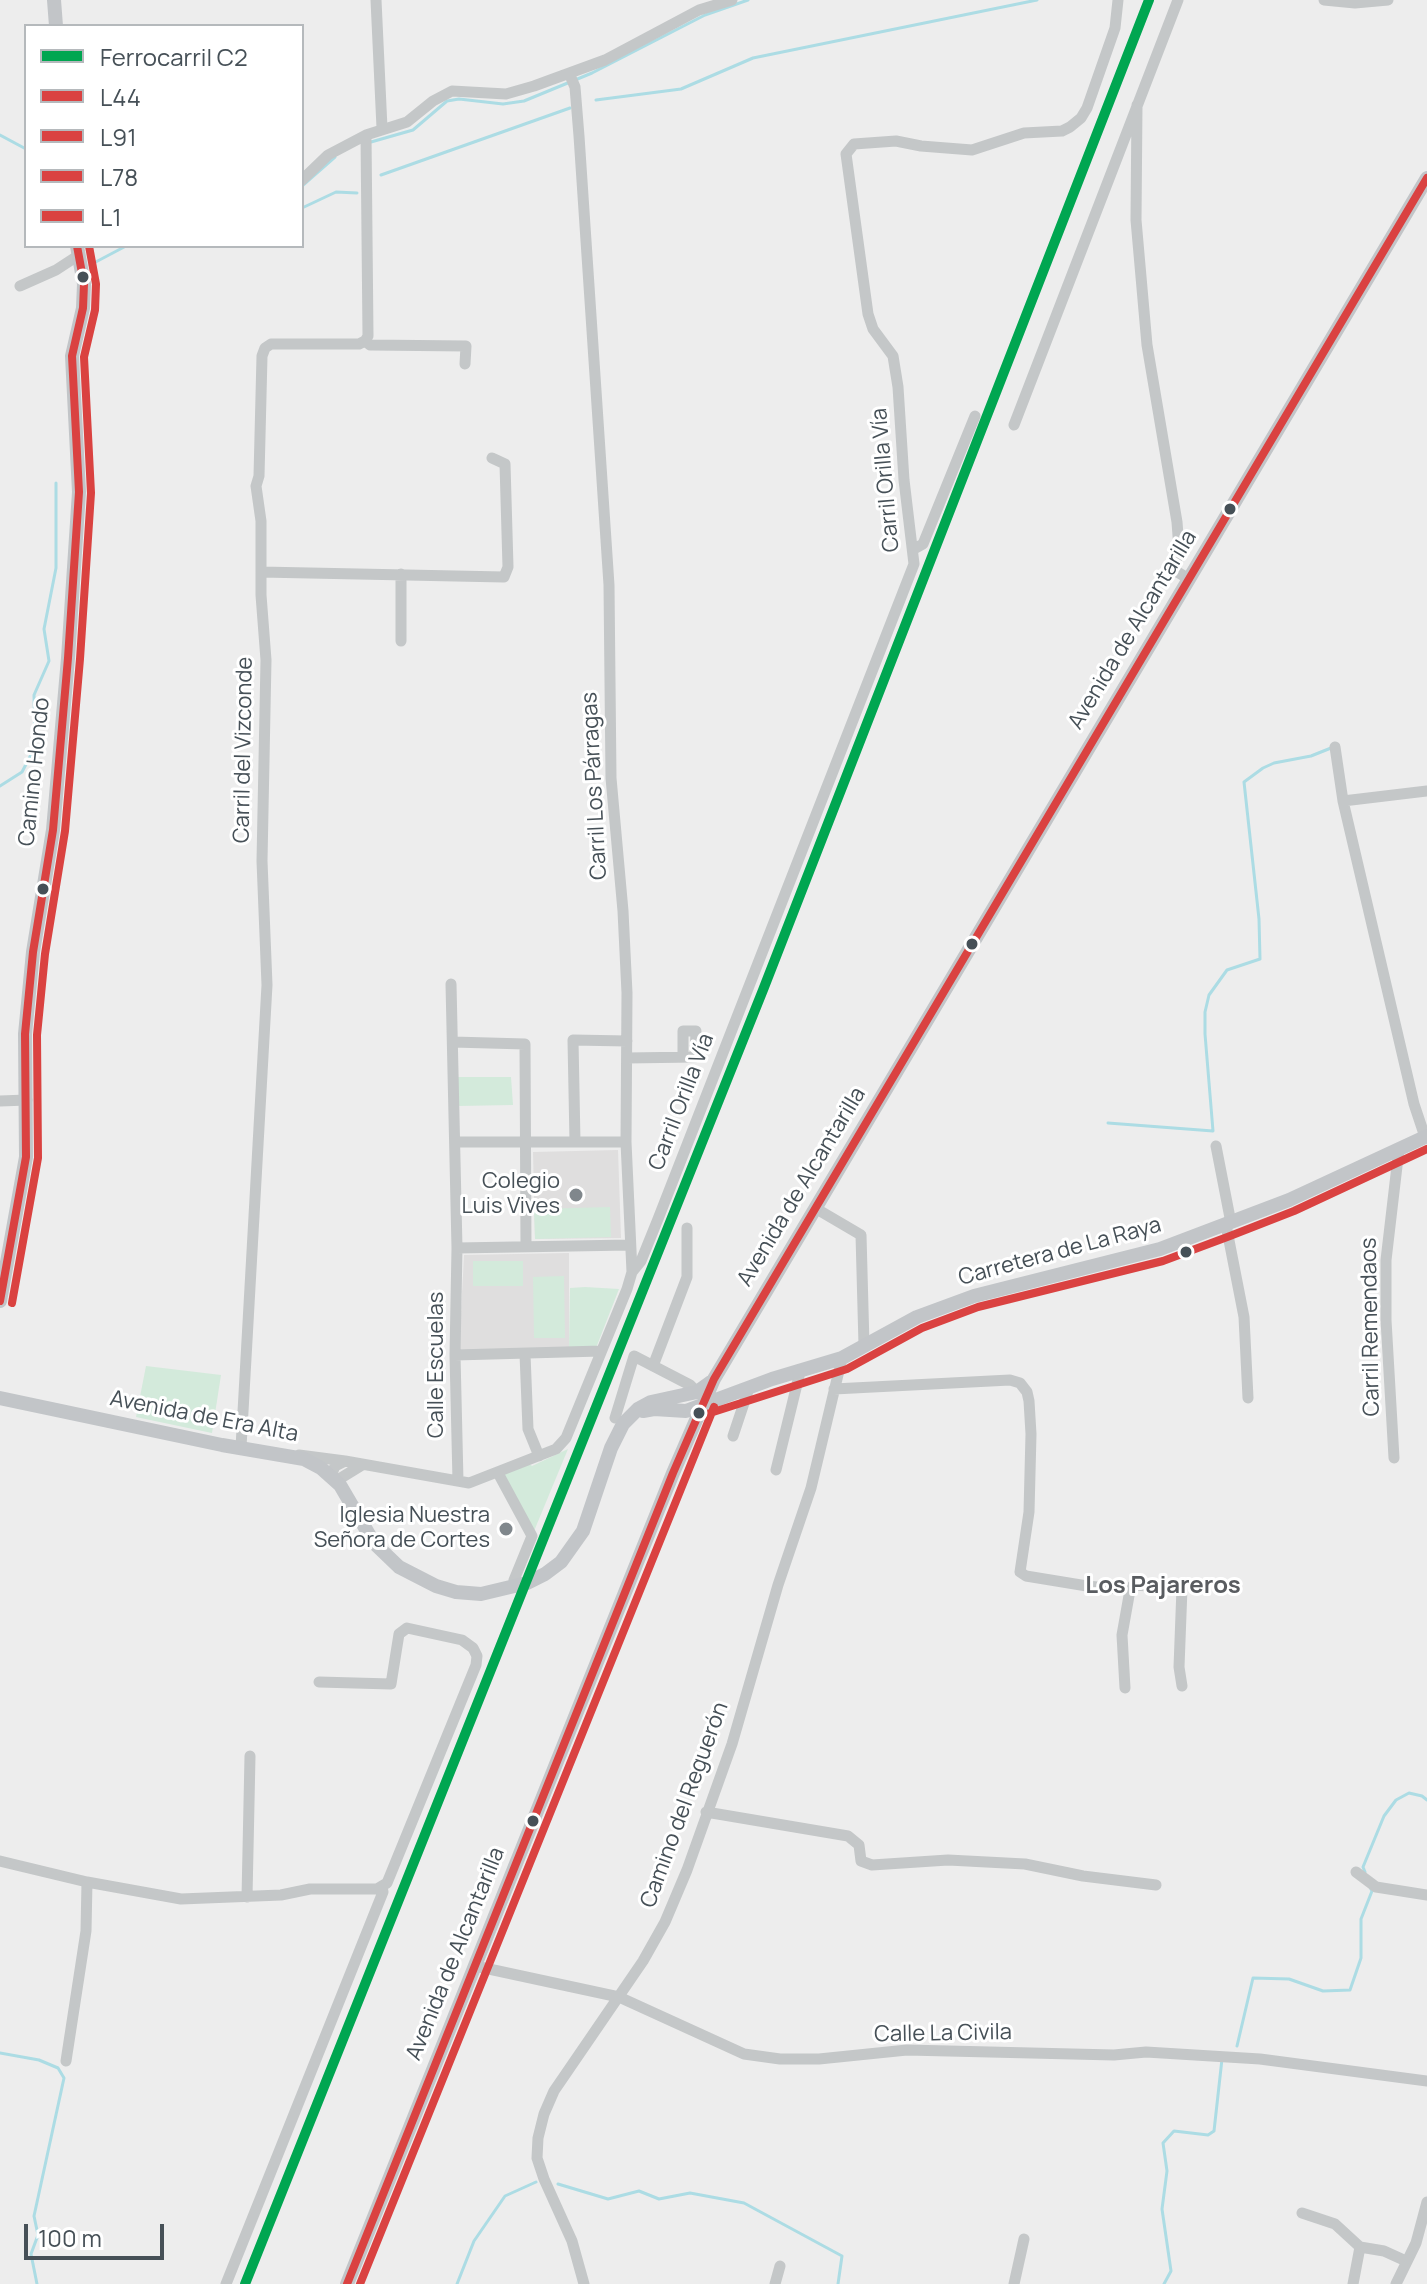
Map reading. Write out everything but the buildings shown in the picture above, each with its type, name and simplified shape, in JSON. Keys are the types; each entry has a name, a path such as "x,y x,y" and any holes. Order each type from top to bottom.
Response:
{"main road":[{"path":"54,0 56,24"},
{"name":"Avenida de Alcantarilla","path":"347,2284 687,1439 694,1397 714,1379 1427,178"},
{"name":"Camino Hondo","path":"0,1301 26,1157 25,1034 33,952 53,830 79,492 72,356 83,308 84,284 78,250"},
{"name":"Carretera de La Raya","path":"694,1397 749,1388 842,1358 917,1317 974,1296 1160,1249 1229,1224 1426,1137"},
{"path":"622,1418 651,1402 694,1397"},
{"path":"678,1413 694,1397"},
{"name":"Avenida de Era Alta","path":"0,1398 294,1456 311,1462 333,1479 374,1543 399,1567 428,1583 470,1594 495,1592 527,1583 545,1574 571,1551 586,1524 622,1418"},
{"path":"622,1418 654,1409 678,1413 686,1422 687,1439"}],"street":[{"path":"376,0 382,128"},
{"path":"304,178 328,155 382,128 407,122 433,101 452,91 506,94 605,60 712,3 732,0"},
{"name":"Carril Orilla Vía","path":"632,1272 641,1261 658,1219 914,564 893,356 873,329 868,314 846,154 854,144 896,141 972,150 1024,133 1062,131 1070,127 1087,108 1115,28 1118,0"},
{"path":"1014,425 1178,0"},
{"path":"1324,0 1355,3 1388,0"},
{"name":"Carril Los Párragas","path":"458,1481 476,1482 556,1449 566,1438 632,1272 626,1142 623,911 611,778 609,585 575,87 569,73"},
{"path":"1137,105 1136,220 1147,345 1177,522 1179,549 1174,570 1189,579"},
{"path":"366,135 368,336 365,341 370,345 466,346 465,364"},
{"path":"20,286 56,270 78,250"},
{"name":"Carril del Vizconde","path":"241,1447 267,985 262,861 266,660 261,521 256,486 259,476 262,356 271,344 359,344 365,341"},
{"path":"914,549 923,544 975,416"},
{"path":"261,572 504,577 508,567 505,464 492,458"},
{"path":"401,574 401,641"},
{"path":"1335,747 1343,801 1414,1104 1426,1137"},
{"path":"1343,801 1427,791"},
{"name":"Calle Escuelas","path":"451,984 456,1142 458,1481"},
{"path":"575,1142 573,1040 627,1041"},
{"path":"453,1042 525,1044 526,1247"},
{"path":"627,1058 683,1057"},
{"path":"0,1101 27,1100"},
{"path":"456,1142 626,1142"},
{"path":"1216,1146 1244,1317 1248,1398"},
{"name":"Carril Remendaos","path":"1394,1458 1386,1320 1386,1260 1399,1149"},
{"path":"815,1208 861,1235 864,1345"},
{"path":"653,1366 687,1277 687,1228"},
{"path":"457,1248 629,1245"},
{"path":"455,1355 601,1351"},
{"path":"525,1354 528,1429 539,1456"},
{"path":"622,1418 634,1356 690,1385 694,1397 675,1403 678,1413"},
{"name":"Camino del Reguerón","path":"584,2284 572,2241 537,2158 538,2138 554,2091 619,1997 665,1922 687,1870 732,1744 778,1585 811,1488 842,1358"},
{"path":"776,1470 800,1372"},
{"path":"834,1389 1010,1380 1020,1383 1029,1401 1031,1434 1030,1500 1020,1572 1061,1583 1130,1590"},
{"path":"733,1436 749,1388"},
{"path":"294,1456 309,1455 458,1481"},
{"path":"333,1479 335,1466 345,1461"},
{"path":"333,1479 362,1465"},
{"path":"498,1473 532,1536 514,1580"},
{"path":"1125,1688 1122,1635 1133,1585 1182,1588 1179,1667 1182,1686"},
{"path":"0,1861 87,1882 181,1899 382,1886 392,1875 453,1724 476,1665 475,1652 462,1640 407,1628 399,1634 391,1684 319,1682"},
{"path":"247,1897 250,1756"},
{"path":"706,1812 848,1836 859,1845 861,1861 872,1865 938,1860 1025,1864 1083,1876 1156,1885"},
{"path":"1356,1872 1376,1887 1427,1895"},
{"path":"66,2061 86,1931 87,1882"},
{"path":"226,2284 383,1892 382,1886"},
{"name":"Calle La Civila","path":"475,1966 619,1997 744,2054 780,2059 819,2059 907,2050 1114,2055 1146,2052 1260,2059 1427,2081"},
{"path":"1396,2284 1416,2243 1427,2202"},
{"path":"1302,2213 1335,2224 1360,2247 1384,2251 1406,2261"},
{"path":"1014,2284 1024,2239"},
{"path":"1353,2284 1360,2247"},
{"path":"775,2284 780,2266"}],"shaded area":[{"name":"Colegio Luis Vives","path":"618,1150 621,1238 535,1239 533,1152"},
{"path":"569,1253 569,1348 459,1352 464,1255"}],"green space":[{"path":"457,1077 511,1077 513,1105 458,1106"},
{"path":"610,1207 611,1237 535,1239 534,1209"},
{"path":"473,1261 523,1261 523,1286 473,1286"},
{"path":"564,1276 565,1338 534,1338 533,1277"},
{"path":"570,1288 619,1289 596,1348 569,1348"},
{"path":"146,1366 221,1375 212,1433 136,1417"},
{"path":"568,1449 532,1536 498,1473 526,1461 532,1466"}],"waterway":[{"path":"371,142 413,130 447,101 459,99 503,104 524,101 592,73 705,15 748,0"},
{"path":"596,100 681,89 753,58 1037,0"},
{"path":"381,175 570,108"},
{"path":"0,135 24,148"},
{"path":"304,184 335,157"},
{"path":"304,207 336,192 357,193"},
{"path":"90,265 122,248"},
{"path":"0,786 22,772 35,747 34,695 49,661 44,629 56,568 56,483"},
{"path":"1108,1123 1213,1131 1205,1034 1209,995 1227,970 1260,959 1259,919 1244,782 1274,763 1311,756 1331,748"},
{"path":"1365,1872 1363,1867 1384,1816 1396,1800 1409,1793 1427,1800"},
{"path":"1237,2046 1253,1978 1289,1979 1323,1991 1350,1990 1361,1958 1361,1919 1372,1891 1370,1887"},
{"path":"0,2053 39,2060 58,2068 64,2078 34,2216 38,2235 31,2254 37,2284"},
{"path":"1164,2284 1171,2271 1162,2209 1167,2171 1163,2143 1174,2131 1208,2135 1214,2131 1222,2059"},
{"path":"457,2284 474,2241 505,2196 536,2182"},
{"path":"558,2184 608,2199 639,2191 659,2199 690,2193 744,2203 842,2256 838,2284"}],"rail line":[{"name":"C2","path":"245,2284 763,990 1149,0"}],"transit line":[{"name":"L44","path":"347,2284 673,1473 714,1379 1427,178"},
{"name":"L78","path":"0,1301 26,1157 25,1034 33,952 53,830 68,658 79,492 72,356 83,308 84,284 77,248"},
{"name":"L1","path":"12,1303 38,1158 37,1035 45,954 65,831 80,659 91,493 84,357 95,310 96,284 89,248"},
{"name":"L91","path":"707,1414 847,1369 922,1328 978,1307 1163,1261 1294,1211 1427,1149"},
{"name":"L91","path":"360,2284 714,1407"}],"place":[{"name":"Colegio Luis Vives","path":"576,1195"},
{"name":"Iglesia Nuestra Señora de Cortes","path":"506,1529"}],"district":[{"name":"Los Pajareros","path":"1163,1586"}]}
